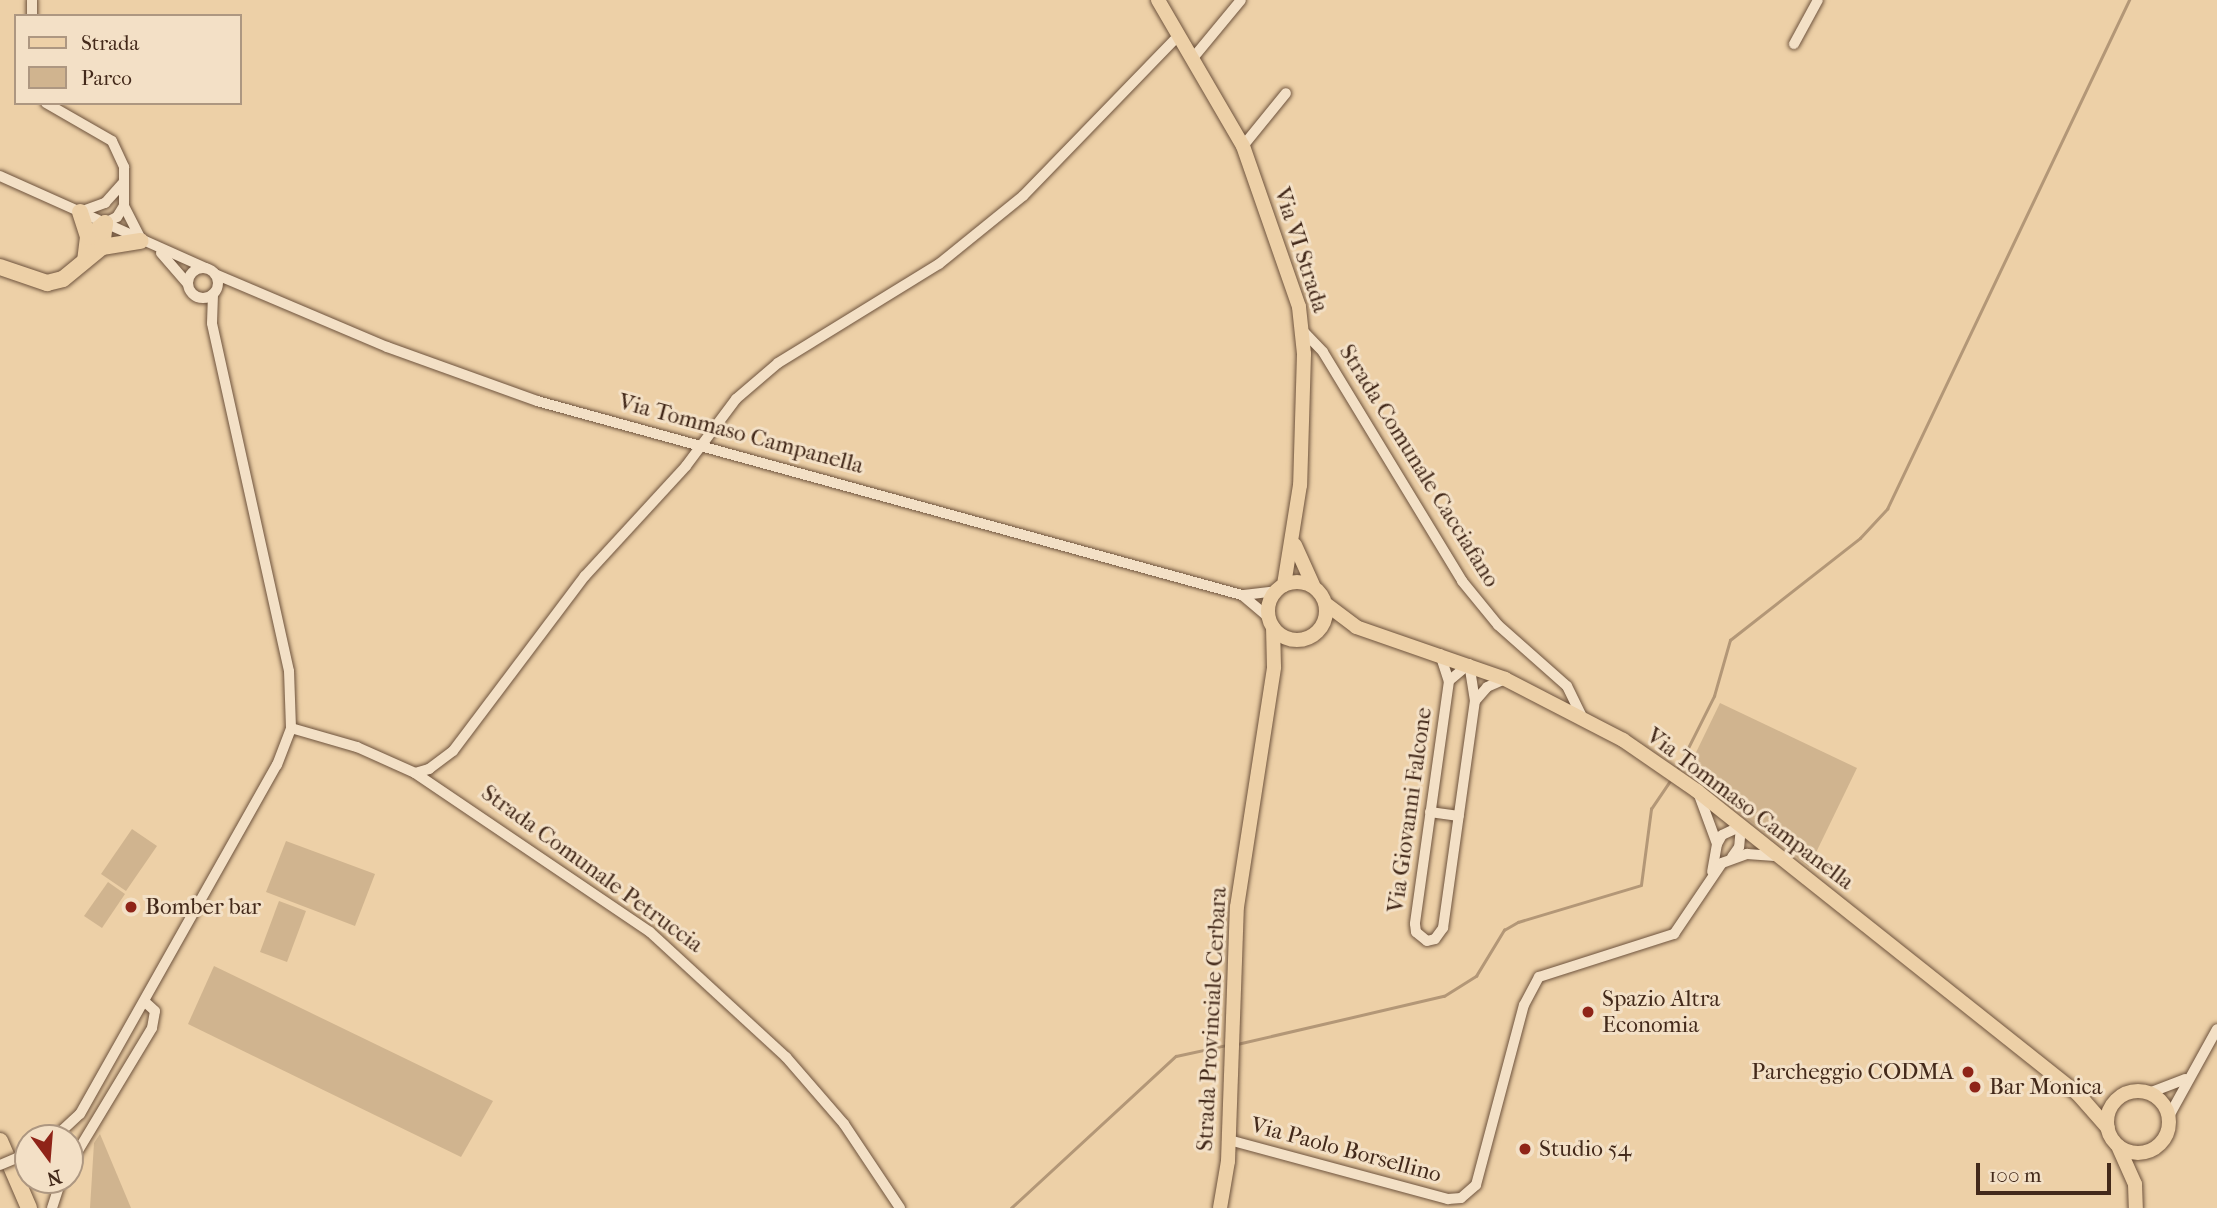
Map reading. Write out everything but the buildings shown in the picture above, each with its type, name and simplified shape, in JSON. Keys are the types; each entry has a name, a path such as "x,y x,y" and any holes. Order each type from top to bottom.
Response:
{"highway":[{"path":"80,212 88,237 85,260"},
{"path":"88,237 105,223"},
{"path":"102,247 105,223"},
{"path":"0,267 47,283 63,279 102,247 141,241"},
{"path":"0,1141 29,1208"},
{"path":"0,1165 18,1208"}],"main road":[{"name":"Via VI Strada","path":"1158,0 1243,146 1303,331 1300,485 1294,540 1280,588"},
{"name":"Via VI Strada","path":"1294,540 1313,585"},
{"path":"1274,667 1300,640 1317,633 1326,619 1326,604 1313,585 1298,581 1280,588"},
{"name":"Strada Provinciale Cerbara","path":"1220,1208 1229,1140 1237,907 1274,667 1271,622 1280,588"},
{"name":"Via Tommaso Campanella","path":"1326,604 1356,627 1469,664 1581,715 1666,770 1697,791 2078,1094 2108,1128"},
{"path":"1271,622 1280,635 1300,640"},
{"name":"Via Tommaso Campanella","path":"1317,633 1356,627"},
{"path":"2135,1184 2154,1149 2167,1135 2169,1116 2164,1104 2148,1093 2129,1092 2118,1099 2110,1109 2108,1128 2135,1184 2136,1208"},
{"path":"2078,1094 2118,1099"},
{"path":"2117,1145 2135,1153 2154,1149"}],"street":[{"path":"1193,58 1241,0"},
{"path":"1794,44 1818,0"},
{"path":"415,773 429,769 453,751 585,576 699,447 736,399 778,363 939,264 1023,196 1178,36"},
{"path":"1243,146 1286,93"},
{"path":"49,105 112,141 124,167 124,206 141,241"},
{"name":"Via Tommaso Campanella","path":"0,176 239,284 469,378 699,447 1242,595 1280,588"},
{"path":"80,212 105,203 123,183"},
{"path":"105,203 105,223 117,217 124,206"},
{"name":"Via Tommaso Campanella","path":"157,248 194,295 239,284"},
{"path":"69,1124 80,1114 278,765 291,728 289,671 212,323 215,290 211,271 192,271 187,283"},
{"path":"194,295 212,323"},
{"name":"Strada Comunale Cacciafano","path":"1303,331 1323,352 1462,581 1498,625 1567,686 1581,715"},
{"name":"Via Tommaso Campanella","path":"1242,595 1271,622"},
{"name":"Via Giovanni Falcone","path":"1440,653 1449,681 1415,924 1416,932 1427,941 1443,928 1475,701 1469,664"},
{"name":"Via Giovanni Falcone","path":"1449,681 1469,664"},
{"path":"1475,701 1487,687 1506,679"},
{"name":"Strada Comunale Petruccia","path":"291,728 357,747 415,773 526,844 698,972 786,1057 835,1114 900,1208"},
{"path":"1697,791 1717,844"},
{"path":"1430,812 1459,816"},
{"path":"1717,844 1722,835 1741,826"},
{"path":"1732,857 1739,847 1741,826"},
{"name":"Via Paolo Borsellino","path":"1229,1140 1448,1199 1461,1198 1476,1185 1524,1005 1539,977 1674,934 1712,872 1717,844"},
{"path":"1732,857 1778,856"},
{"name":"Via Paolo Borsellino","path":"1712,872 1732,857"},
{"path":"84,1141 152,1028 155,1011 145,1002"},
{"path":"2169,1116 2187,1077 2217,1029"},
{"path":"2148,1093 2187,1077"}],"green space":[{"path":"1720,703 1857,768 1809,867 1687,771"},
{"path":"132,829 157,846 126,891 101,874"},
{"path":"286,841 375,874 355,926 266,892"},
{"path":"108,882 125,894 102,928 84,916"},
{"path":"279,901 306,911 287,962 260,952"},
{"path":"214,966 493,1101 461,1157 188,1024"},
{"path":"100,1134 131,1208 90,1208 94,1143"}],"waterway":[{"path":"1676,772 1714,696 1730,640 1860,538 1887,509 2129,0"},
{"path":"1237,1044 1444,996 1476,976 1504,930 1518,922 1641,885 1651,809 1670,781"},
{"path":"1011,1208 1176,1056 1227,1045"}],"place":[{"name":"Bomber bar","path":"131,907"},
{"name":"Spazio Altra Economia","path":"1588,1012"},
{"name":"Parcheggio CODMA","path":"1968,1072"},
{"name":"Bar Monica","path":"1975,1087"},
{"name":"Studio 54","path":"1525,1149"}]}
